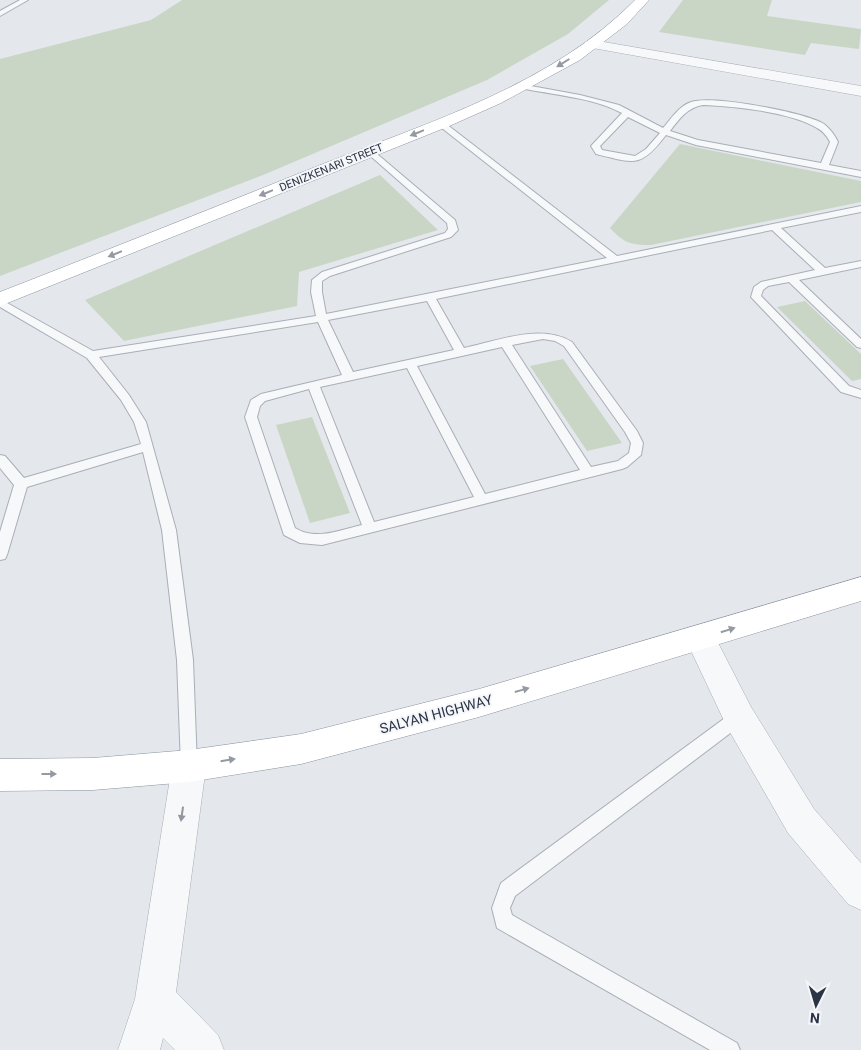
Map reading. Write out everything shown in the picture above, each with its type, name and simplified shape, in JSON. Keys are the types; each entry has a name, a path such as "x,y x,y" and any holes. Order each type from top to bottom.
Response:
{"highway":[{"name":"DENIZKENARI STREET","path":"0,301 441,123 523,86 563,64 620,24 642,0"},
{"name":"SALYAN HIGHWAY","path":"0,774 93,774 188,766 301,749 478,703 861,589"}],"street":[{"path":"592,44 861,91"},
{"path":"700,638 739,717 801,822 861,891"},
{"path":"139,1050 154,998 188,766"},
{"path":"154,998 204,1050"}],"lane":[{"path":"2,12 25,0"},
{"path":"523,86 587,99 628,112 664,132 696,142 861,174"},
{"path":"628,112 595,146 599,152 637,159 642,157 683,111 693,104 725,104 801,118 818,124 828,132 834,142 824,166"},
{"path":"441,123 616,260"},
{"path":"349,376 322,317 315,293 317,280 326,274 448,235 454,230 452,222 370,151"},
{"path":"92,355 430,297 860,210"},
{"path":"774,227 822,271"},
{"path":"861,264 765,284 758,289 756,297 845,389 861,394"},
{"path":"791,278 861,345"},
{"path":"430,297 461,352"},
{"path":"0,301 92,355 125,398 140,422 148,446 169,530 185,660 188,766"},
{"path":"543,336 558,338 568,344 631,430 637,443 635,455 622,464 322,540 300,538 289,531 251,417 253,406 258,399 312,384 505,342 543,336"},
{"path":"505,342 588,472"},
{"path":"410,363 482,500"},
{"path":"312,384 370,528"},
{"path":"21,484 148,446"},
{"path":"0,459 21,484"},
{"path":"0,555 21,484"},
{"path":"730,1050 504,921 502,908 508,890 739,717"}],"green space":[{"path":"182,0 609,0 568,34 487,80 263,175 0,276 0,59 151,20"},
{"path":"683,0 772,0 767,16 861,29 859,49 811,43 805,55 659,32"},
{"path":"680,144 861,181 861,202 651,245 632,244 619,237 610,228"},
{"path":"380,175 438,230 299,272 297,306 124,341 85,300"},
{"path":"805,301 861,354 861,379 852,381 777,307"},
{"path":"563,359 622,443 587,451 530,366"},
{"path":"312,417 350,513 310,523 276,425"}]}
